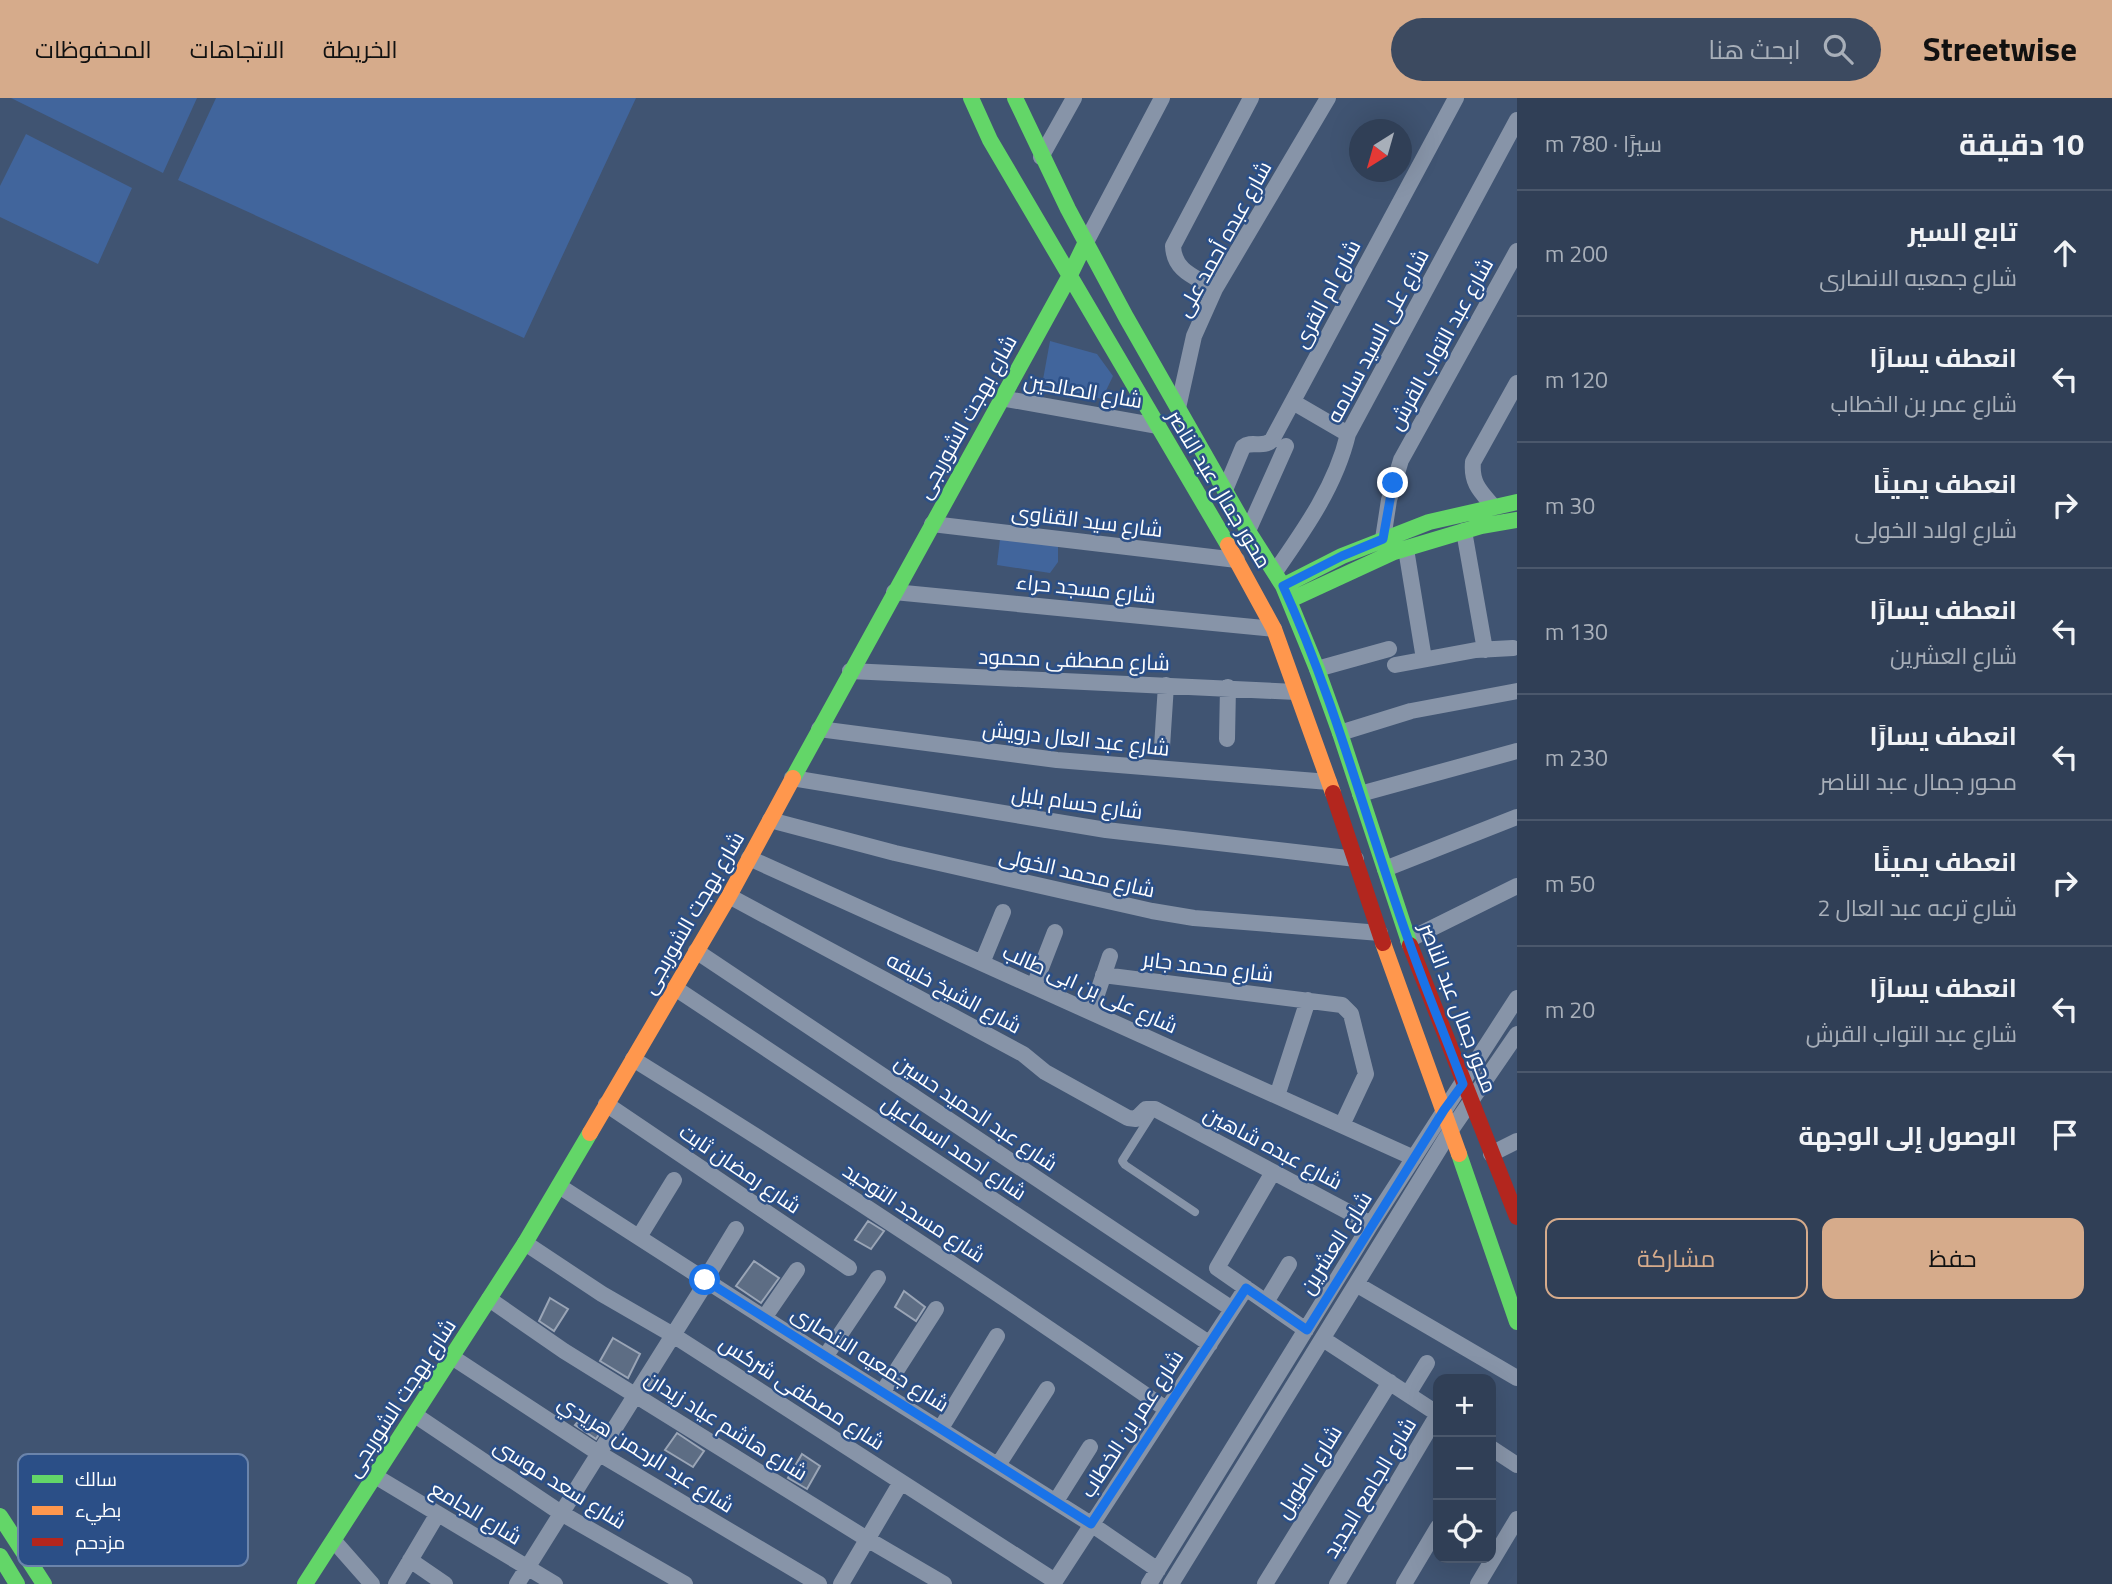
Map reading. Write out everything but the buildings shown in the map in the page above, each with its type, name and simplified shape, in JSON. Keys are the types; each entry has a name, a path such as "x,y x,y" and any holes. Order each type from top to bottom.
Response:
{"street":[{"name":"محور جمال عبد الناصر","path":"971,98 990,140 1237,560 1274,629 1517,1322"},
{"name":"محور جمال عبد الناصر","path":"1015,98 1041,158 1085,244 1248,531 1283,586 1340,733 1408,940 1517,1217"},
{"path":"1041,158 1073,98"},
{"path":"1085,244 1162,98"},
{"path":"1215,289 1181,269 1176,263 1173,246 1251,98"},
{"name":"شارع عبده أحمد على","path":"1178,408 1194,336 1215,289 1328,98"},
{"name":"شارع ام القرى","path":"1225,490 1243,447 1249,443 1270,443 1456,98"},
{"name":"شارع على السيد سلامه","path":"1283,586 1343,456 1348,434 1517,120"},
{"name":"شارع بهجت الشوربجى","path":"307,1583 526,1243 729,897 1085,244"},
{"name":"شارع عبد التواب القرش","path":"1383,539 1389,500 1401,460 1517,251"},
{"path":"1493,506 1475,483 1472,474 1473,462 1517,383"},
{"name":"شارع الصالحين","path":"1002,398 1158,426"},
{"path":"1293,402 1348,434"},
{"path":"1248,531 1286,446"},
{"path":"1283,586 1342,556 1429,522 1517,502"},
{"path":"1283,586 1361,566 1406,548 1464,531 1517,520"},
{"name":"شارع سيد القناوى","path":"932,524 1237,560"},
{"path":"1464,531 1485,650"},
{"path":"1406,548 1424,659"},
{"name":"شارع مسجد حراء","path":"894,592 1274,629"},
{"path":"1317,669 1392,657 1424,659 1513,648"},
{"name":"شارع مصطفى محمود","path":"850,671 1296,692"},
{"path":"1162,747 1166,685"},
{"path":"1227,738 1228,687"},
{"path":"1340,733 1410,711 1517,691"},
{"name":"شارع عبد العال درويش","path":"819,729 1057,760 1329,782"},
{"path":"1360,794 1517,751"},
{"name":"شارع حسام بلبل","path":"792,778 1106,830 1356,859"},
{"path":"1385,869 1517,817"},
{"name":"شارع محمد الخولى","path":"770,820 909,856 1152,911 1194,918 1380,933"},
{"name":"شارع على بن ابى طالب","path":"749,858 1414,1158"},
{"path":"1408,940 1517,886"},
{"name":"شارع الشيخ خليفه","path":"729,897 1023,1054 1045,1072 1128,1118 1136,1119 1146,1110 1155,1109"},
{"path":"982,963 1003,912"},
{"path":"1034,986 1055,932"},
{"name":"شارع عبد الحميد حسين","path":"696,951 1232,1309"},
{"path":"1091,1012 1110,956"},
{"name":"شارع محمد جابر","path":"1103,975 1342,1004 1351,1014 1366,1074 1342,1125"},
{"name":"شارع احمد اسماعيل","path":"675,988 1210,1344"},
{"name":"شارع العشرين","path":"1149,1584 1371,1224 1517,998"},
{"path":"1277,1096 1308,1000"},
{"name":"شارع العشرين","path":"1171,1584 1451,1130 1516,1039"},
{"name":"شارع مسجد التوحيد","path":"633,1059 774,1146 1006,1298 1167,1409"},
{"name":"شارع رمضان ثابت","path":"606,1104 849,1268"},
{"name":"شارع عبده شاهين","path":"1155,1109 1371,1224"},
{"path":"1492,1154 1517,1141"},
{"path":"1273,1172 1217,1268 1307,1330"},
{"path":"639,1237 674,1180"},
{"name":"شارع جمعيه الانصارى","path":"559,1186 1056,1501 1158,1570"},
{"path":"517,1584 600,1454 736,1229"},
{"name":"شارع مصطفى شركس","path":"526,1243 1054,1582"},
{"path":"1266,1302 1289,1264"},
{"path":"764,1318 797,1270"},
{"path":"825,1357 878,1278"},
{"path":"1356,1284 1517,1378"},
{"name":"شارع عمر بن الخطاب","path":"1054,1582 1246,1288"},
{"name":"شارع هاشم عياد زيدان","path":"489,1299 564,1350 867,1539 921,1578 944,1584"},
{"path":"882,1393 936,1309"},
{"path":"941,1428 997,1336"},
{"path":"1323,1339 1433,1411"},
{"name":"شارع عبد الرحمن هريدي","path":"452,1357 600,1454 820,1584"},
{"path":"1408,1394 1427,1363"},
{"name":"شارع الطويل","path":"1265,1584 1390,1382"},
{"path":"998,1465 1047,1389"},
{"name":"شارع سعد موسى","path":"415,1415 561,1513 685,1584"},
{"name":"شارع الجامع الجديد","path":"1337,1584 1433,1422"},
{"path":"1056,1501 1090,1447"},
{"path":"1496,1451 1517,1465"},
{"name":"شارع الجامع","path":"375,1476 555,1584"},
{"path":"841,1584 901,1482"},
{"path":"396,1584 438,1515"},
{"path":"0,1516 18,1544"},
{"path":"1478,1584 1517,1519"},
{"path":"1404,1584 1433,1535"},
{"path":"334,1541 372,1584"},
{"path":"0,1556 17,1584"},
{"path":"410,1560 445,1584"},
{"path":"32,1566 44,1584"}],"lane":[{"path":"1155,1109 1122,1161 1195,1212"}],"shaded area":[{"path":"11,98 197,98 163,173"},
{"path":"216,98 636,98 524,338 178,180"},
{"path":"26,134 132,188 98,264 0,217 0,186"},
{"path":"1050,341 1097,354 1113,376 1102,399 1042,385"},
{"path":"1000,539 1058,539 1058,562 1050,573 997,565"}],"traffic: fast":[{"path":"971,98 990,140 1228,545"},
{"path":"1015,98 1068,209 1126,317 1248,531 1283,586 1340,733 1410,945"},
{"path":"793,778 1085,244"},
{"path":"1283,586 1342,556 1429,522 1517,502"},
{"path":"1290,600 1394,552 1481,526 1517,520"},
{"path":"305,1584 525,1243 590,1133"},
{"path":"1459,1154 1517,1322"},
{"path":"0,1516 18,1544"},
{"path":"0,1556 17,1584"},
{"path":"32,1566 44,1584"}],"traffic: slow":[{"path":"1228,545 1274,629 1333,793"},
{"path":"590,1133 729,896 793,778"},
{"path":"1383,943 1459,1154"}],"traffic: jam":[{"path":"1333,793 1383,943"},
{"path":"1410,945 1517,1217"}],"route":[{"path":"705,1280 1091,1524 1246,1288 1307,1330 1371,1224 1463,1084 1408,940 1317,669 1283,586 1383,539 1393,483"}]}
